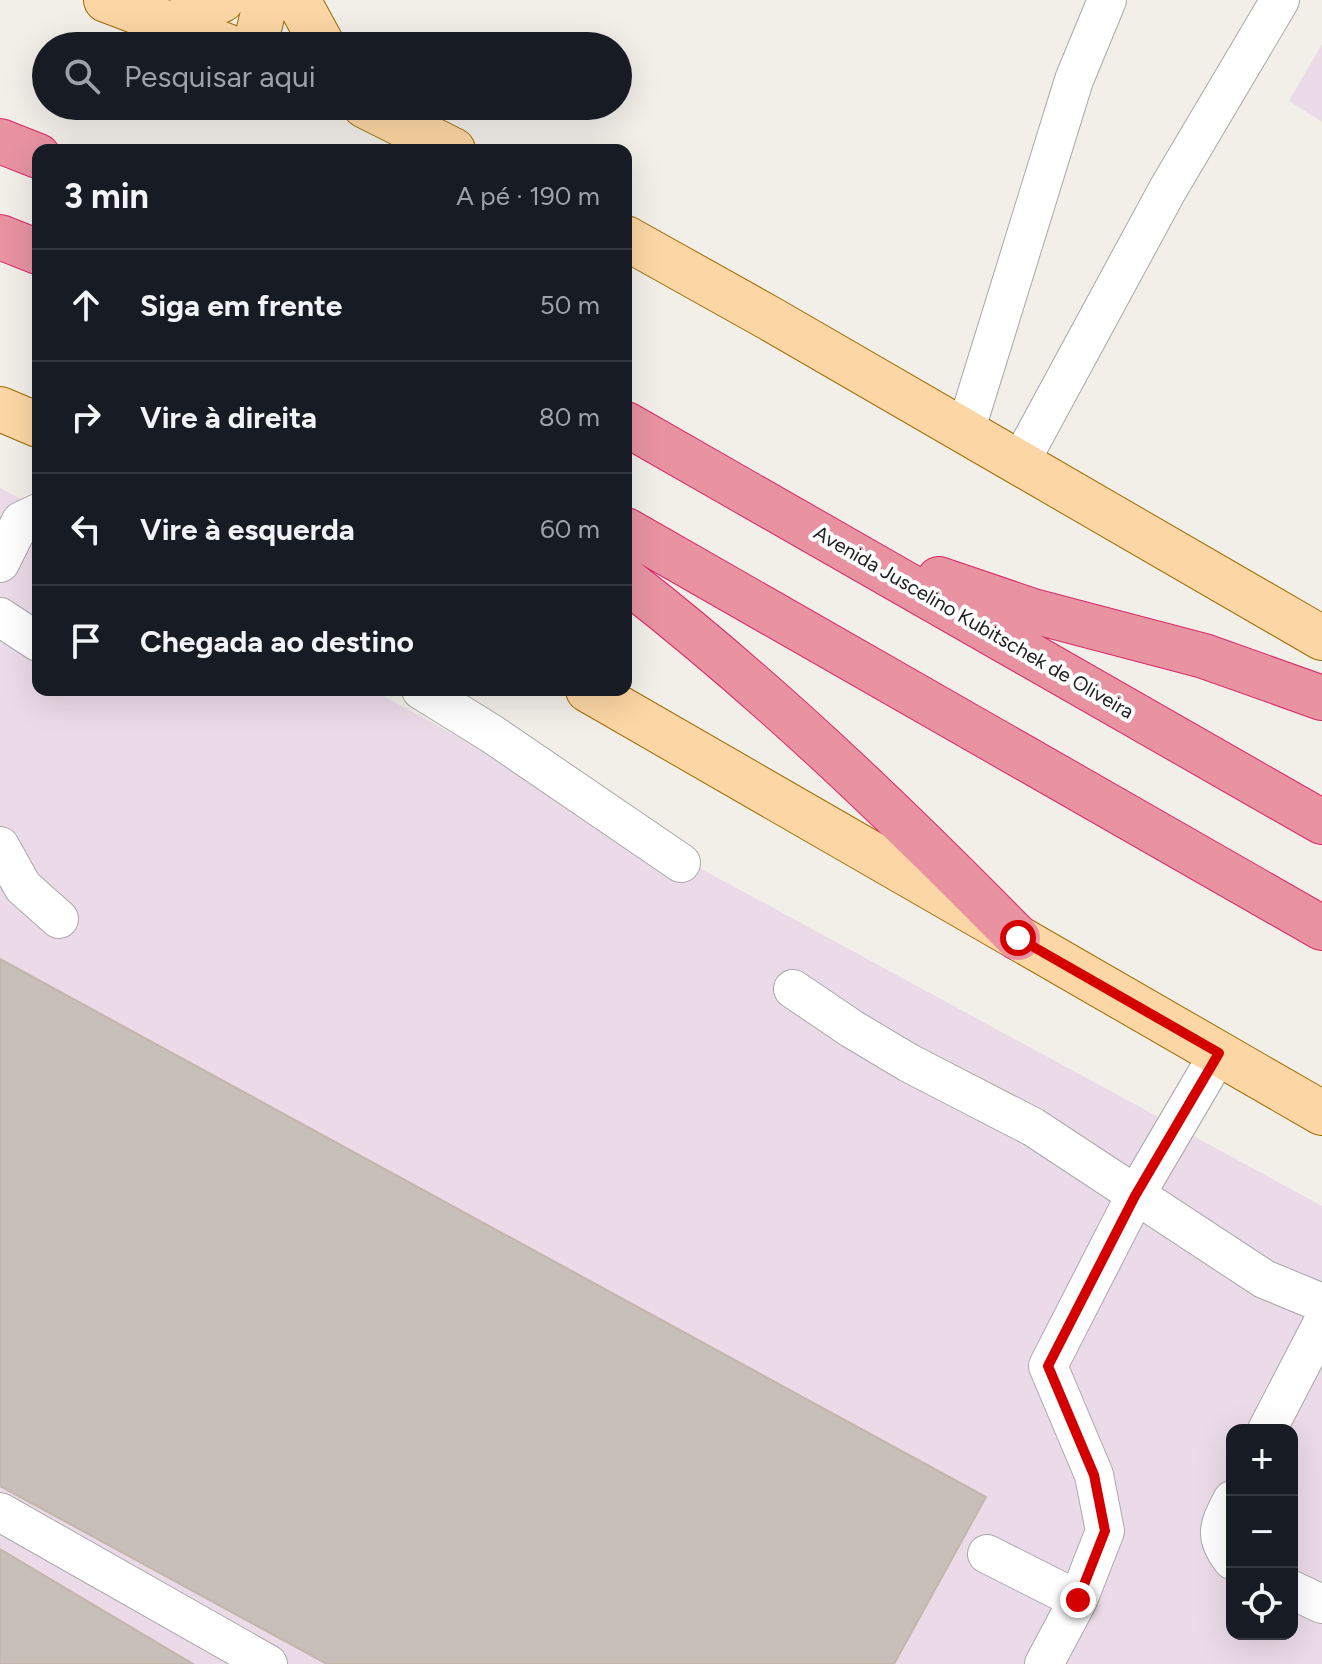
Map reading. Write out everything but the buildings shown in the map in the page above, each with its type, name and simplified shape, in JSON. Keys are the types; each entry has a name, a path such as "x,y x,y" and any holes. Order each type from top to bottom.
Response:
{"highway":[{"path":"0,141 32,154"},
{"path":"0,237 32,250"},
{"name":"Avenida Juscelino Kubitschek de Oliveira","path":"632,427 1322,822"},
{"path":"817,532 985,596 1204,656 1322,698"},
{"path":"632,533 1322,928"},
{"path":"632,585 751,682 918,836 1018,938"}],"main road":[{"path":"106,0 192,32"},
{"path":"172,24 222,0"},
{"path":"258,32 266,0"},
{"path":"298,0 315,32"},
{"path":"393,120 441,144"},
{"path":"632,241 1322,638"},
{"path":"0,409 32,422"},
{"path":"598,696 1322,1113"}],"lane":[{"path":"965,432 1074,80 1107,0"},
{"path":"1019,464 1168,189 1280,0"},
{"path":"0,563 21,521 32,516"},
{"path":"0,617 32,638"},
{"path":"463,701 681,863"},
{"path":"0,846 23,887 59,919"},
{"path":"793,989 909,1063 1033,1127 1264,1279 1322,1303"},
{"path":"1044,1664 1078,1600 1105,1531 1094,1475 1048,1366 1135,1196 1219,1053"},
{"path":"1270,1424 1322,1324"},
{"path":"0,1512 268,1664"},
{"path":"1226,1512 1219,1527 1221,1544 1226,1551"},
{"path":"987,1554 1078,1600"},
{"path":"1298,1593 1322,1604"}],"shaded area":[{"path":"1322,44 1322,122 1289,101"},
{"path":"0,488 32,505 32,696 383,696 1322,1206 1322,1664 0,1664"}],"route":[{"path":"1018,938 1219,1053 1135,1196 1048,1366 1094,1475 1105,1531 1078,1600"}]}
